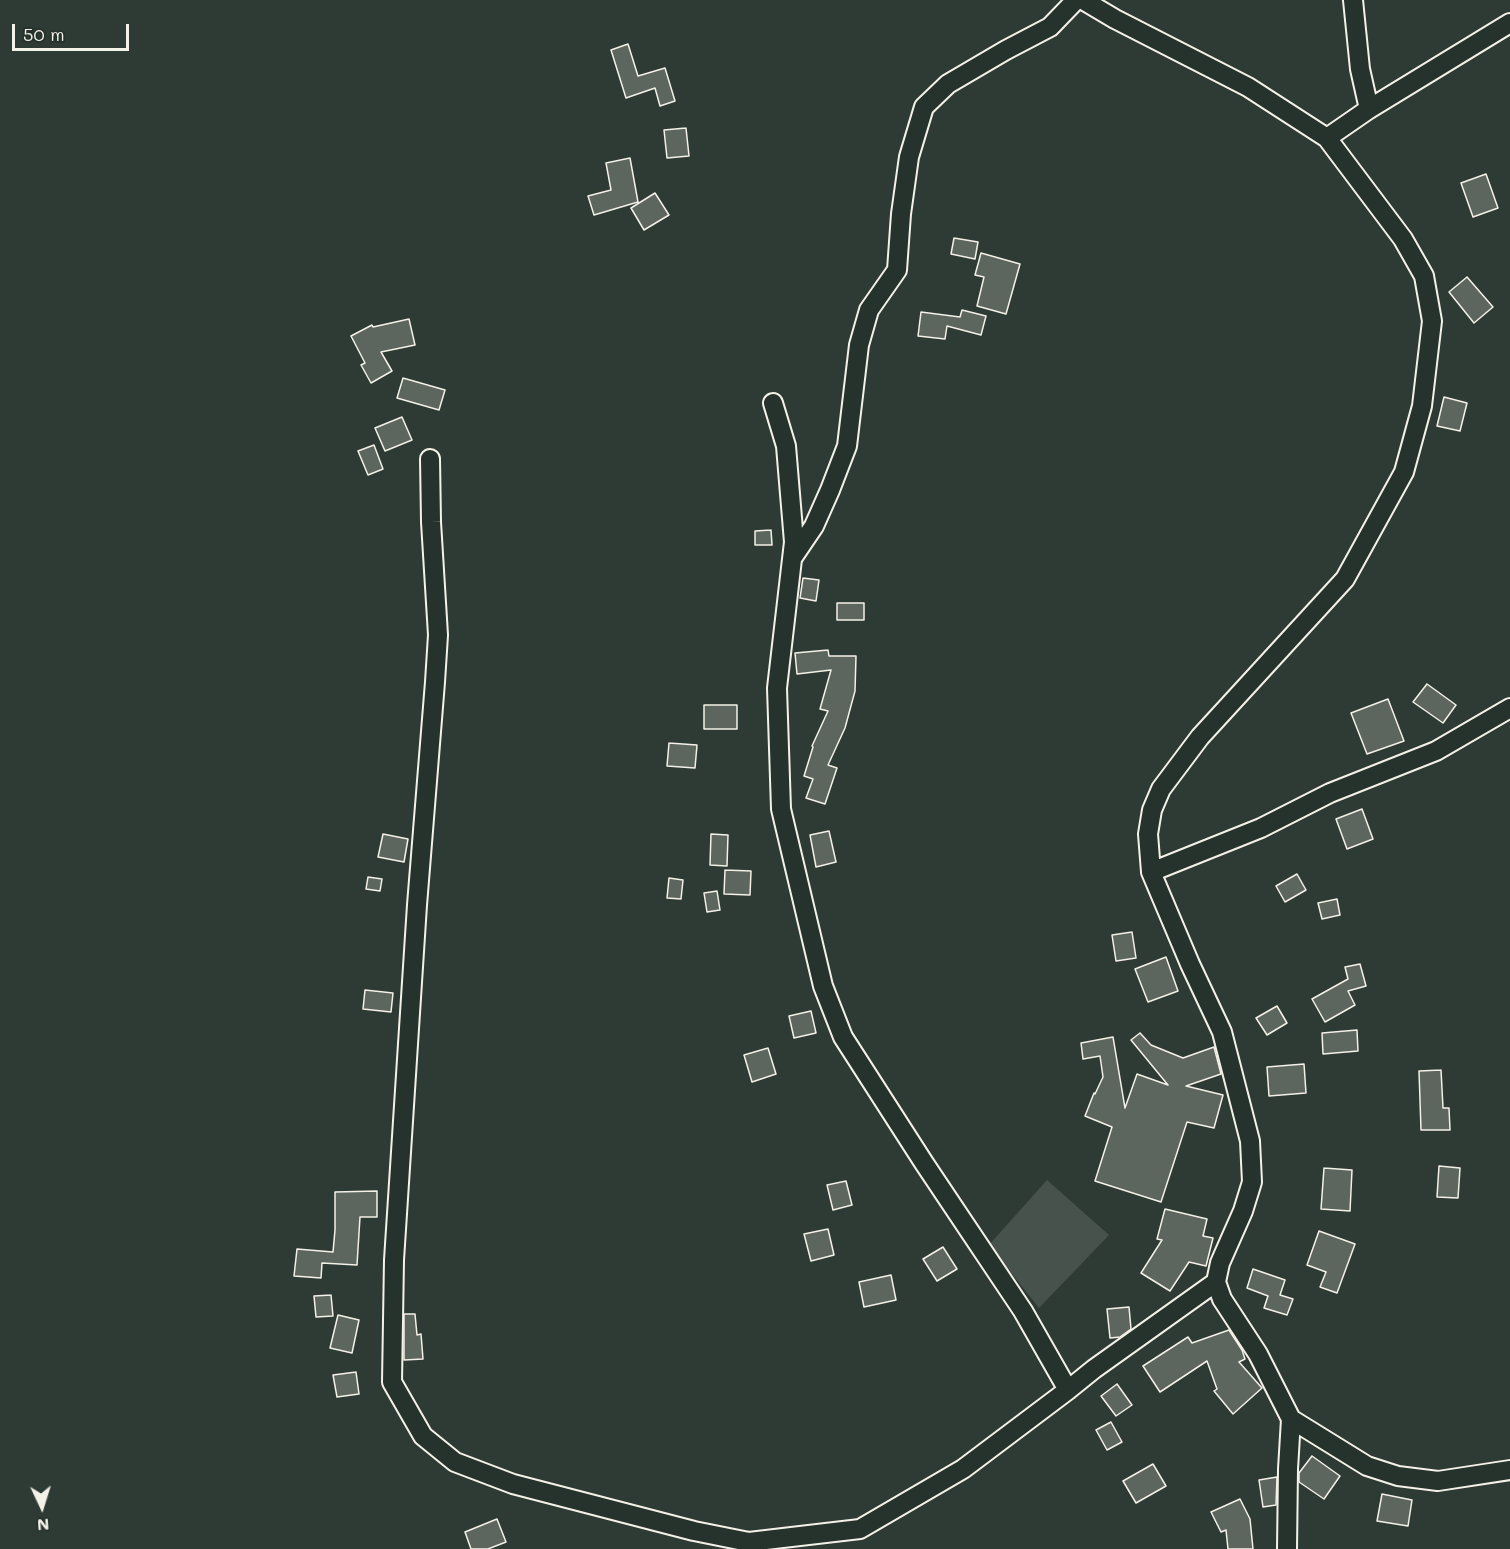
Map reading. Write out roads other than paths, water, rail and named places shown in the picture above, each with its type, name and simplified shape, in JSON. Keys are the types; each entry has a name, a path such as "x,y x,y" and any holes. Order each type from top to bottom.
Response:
{"street":[{"path":"792,559 814,525 847,446 859,345 870,310 897,270 901,214 909,157 924,107 948,84 1050,27 1076,0"},
{"path":"1083,0 1115,19 1248,87 1328,138 1403,239 1424,276 1432,321 1422,406 1404,472 1345,579 1200,737 1161,789 1152,810 1148,834 1151,872 1222,1032 1251,1141 1252,1182 1243,1211 1220,1263 1216,1282 1222,1299 1258,1354 1291,1419 1287,1549"},
{"path":"1353,0 1360,69 1369,109"},
{"path":"1328,138 1369,109 1510,23"},
{"path":"772,403 786,446 794,542 777,688 781,810 823,986 843,1037 1023,1311 1068,1390"},
{"path":"430,459 431,522 438,635 417,905 394,1260 392,1382 423,1436 455,1462 513,1484 694,1531 749,1542 860,1529 963,1469 1094,1369 1216,1282"},
{"path":"1151,872 1261,828 1330,793 1436,751 1510,708"},
{"path":"1291,1419 1367,1466 1398,1476 1438,1481 1510,1470"}]}
